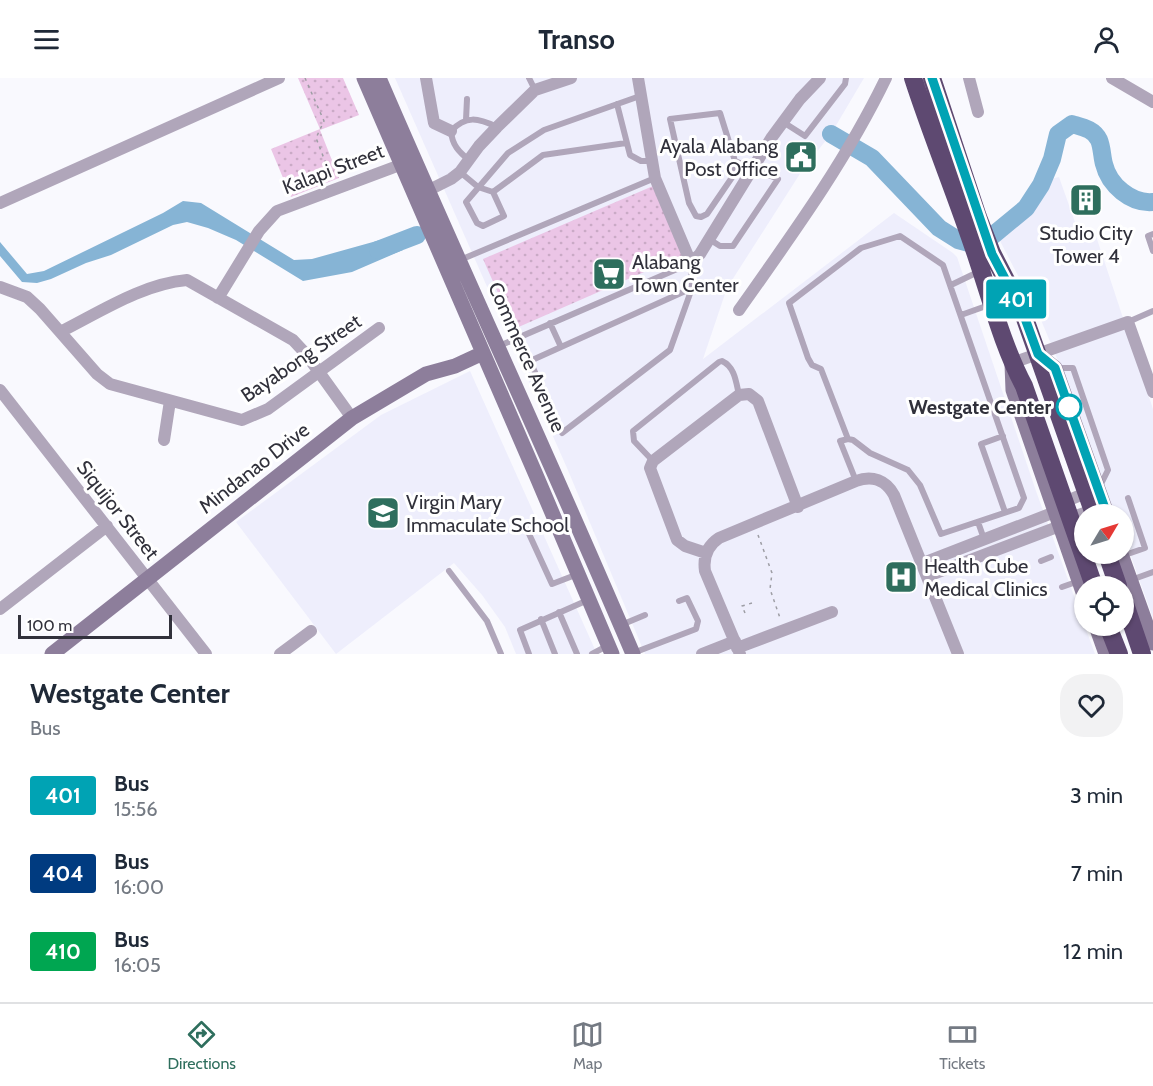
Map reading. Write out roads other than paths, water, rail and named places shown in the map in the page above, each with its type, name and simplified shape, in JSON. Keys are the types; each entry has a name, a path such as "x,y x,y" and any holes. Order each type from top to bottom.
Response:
{"highway":[{"path":"913,78 971,219"},
{"path":"932,78 984,261 992,304 1012,363 1024,386 1083,576"},
{"path":"984,261 1023,313 1096,504"},
{"path":"1134,630 1142,654"},
{"path":"1112,636 1119,654"}],"main road":[{"name":"Commerce Avenue","path":"364,78 400,165 421,194 460,260 633,654"},
{"name":"Commerce Avenue","path":"380,78 421,194 483,353 610,650"},
{"name":"Mindanao Drive","path":"52,654 352,418 426,374 455,366 483,353"},
{"path":"1038,354 1055,368 1086,431 1092,491"},
{"path":"550,508 566,499"},
{"path":"1134,604 1153,643"},
{"path":"1100,636 1106,654"}],"street":[{"path":"426,78 434,123 451,131"},
{"path":"421,194 460,172 497,127 536,90 571,78"},
{"path":"638,78 655,178 691,263 700,254 752,168 812,81"},
{"path":"739,310 832,177 870,112 886,78"},
{"path":"969,78 978,112"},
{"path":"1112,78 1153,102"},
{"path":"1,201 272,79"},
{"name":"Kalapi Street","path":"218,297 259,231 277,211 400,165"},
{"path":"60,332 147,289 170,281 187,280 293,340 306,354 352,418"},
{"name":"Bayabong Street","path":"0,287 27,297 97,374 110,384 242,420 268,409 379,328"},
{"path":"1012,363 1128,322 1153,392"},
{"name":"Mindanao Drive","path":"483,353 499,346"},
{"path":"706,553 685,546 677,540 651,472 653,461 740,395 749,394 758,401 798,507"},
{"name":"Siquijor Street","path":"3,399 206,654"},
{"path":"164,440 170,401"},
{"path":"737,648 705,571 706,553 713,542 856,481 874,478 888,485 894,495 958,654"},
{"path":"928,576 1063,514 1092,491"},
{"path":"923,563 984,539 1063,514 1074,514"},
{"path":"0,609 106,526"},
{"path":"702,654 737,648 832,612"},
{"path":"280,654 311,631"}],"lane":[{"path":"529,78 536,90"},
{"path":"783,122 805,136 845,84 846,78"},
{"path":"460,172 478,187 493,192 504,216 483,226 477,223 466,204 478,187 508,153 544,130 640,96"},
{"path":"466,99 466,120"},
{"path":"617,104 626,143 633,157 641,161 651,161"},
{"path":"720,113 735,161 733,176 707,214 701,217 696,216 689,203 670,119 720,113"},
{"path":"469,160 458,152 451,131 459,122 466,120 482,120 497,127"},
{"path":"493,192 543,155 626,143"},
{"path":"709,239 720,246 733,246 778,179 735,161"},
{"path":"460,260 655,178"},
{"path":"1153,234 1148,236 1153,251"},
{"path":"848,439 821,369 812,365 808,358 789,303 861,249 900,236 943,265 1024,498 1019,508 941,534 915,477 900,465 870,453 853,440 840,441 856,481"},
{"path":"951,285 984,261"},
{"path":"499,346 691,263 692,288 670,350 562,434 530,361 692,288"},
{"path":"961,315 992,304"},
{"path":"1128,322 1153,310"},
{"path":"550,323 561,347"},
{"path":"653,461 633,441 633,431 719,362 727,363 733,370 740,395"},
{"path":"1003,436 981,444 1005,512"},
{"path":"1128,498 1130,504"},
{"path":"1134,516 1145,548 1134,550"},
{"path":"978,522 984,539"},
{"path":"524,523 552,584 578,574"},
{"path":"1041,561 1051,557"},
{"path":"449,571 487,621 501,654"},
{"path":"1134,579 1153,572"},
{"path":"1062,586 1074,586"},
{"path":"633,654 696,629 698,621 687,598 679,601"},
{"path":"529,654 520,630 589,599"},
{"path":"559,612 577,654"},
{"path":"621,625 645,615"},
{"path":"541,619 555,654"},
{"path":"592,654 610,650"}],"water":[{"path":"183,201 201,203 294,260 312,259 398,235 403,250 352,272 303,281 236,240 187,222 173,225 111,255 37,283 22,282 0,256 0,242 27,274 44,271"}],"waterway":[{"path":"831,134 872,158 939,228 958,240 980,246 1026,208 1041,185 1052,159 1058,134 1072,124 1087,129 1097,136 1107,172 1122,192 1137,200 1153,202"},
{"path":"378,250 417,235"}],"place":[{"name":"Ayala Alabang Post Office","path":"801,157"},
{"name":"Studio City Tower 4","path":"1086,200"},
{"name":"Alabang Town Center","path":"609,274"},
{"name":"Westgate Center","path":"1069,407"},
{"name":"Virgin Mary Immaculate School","path":"383,513"},
{"name":"Health Cube Medical Clinics","path":"901,577"}]}
